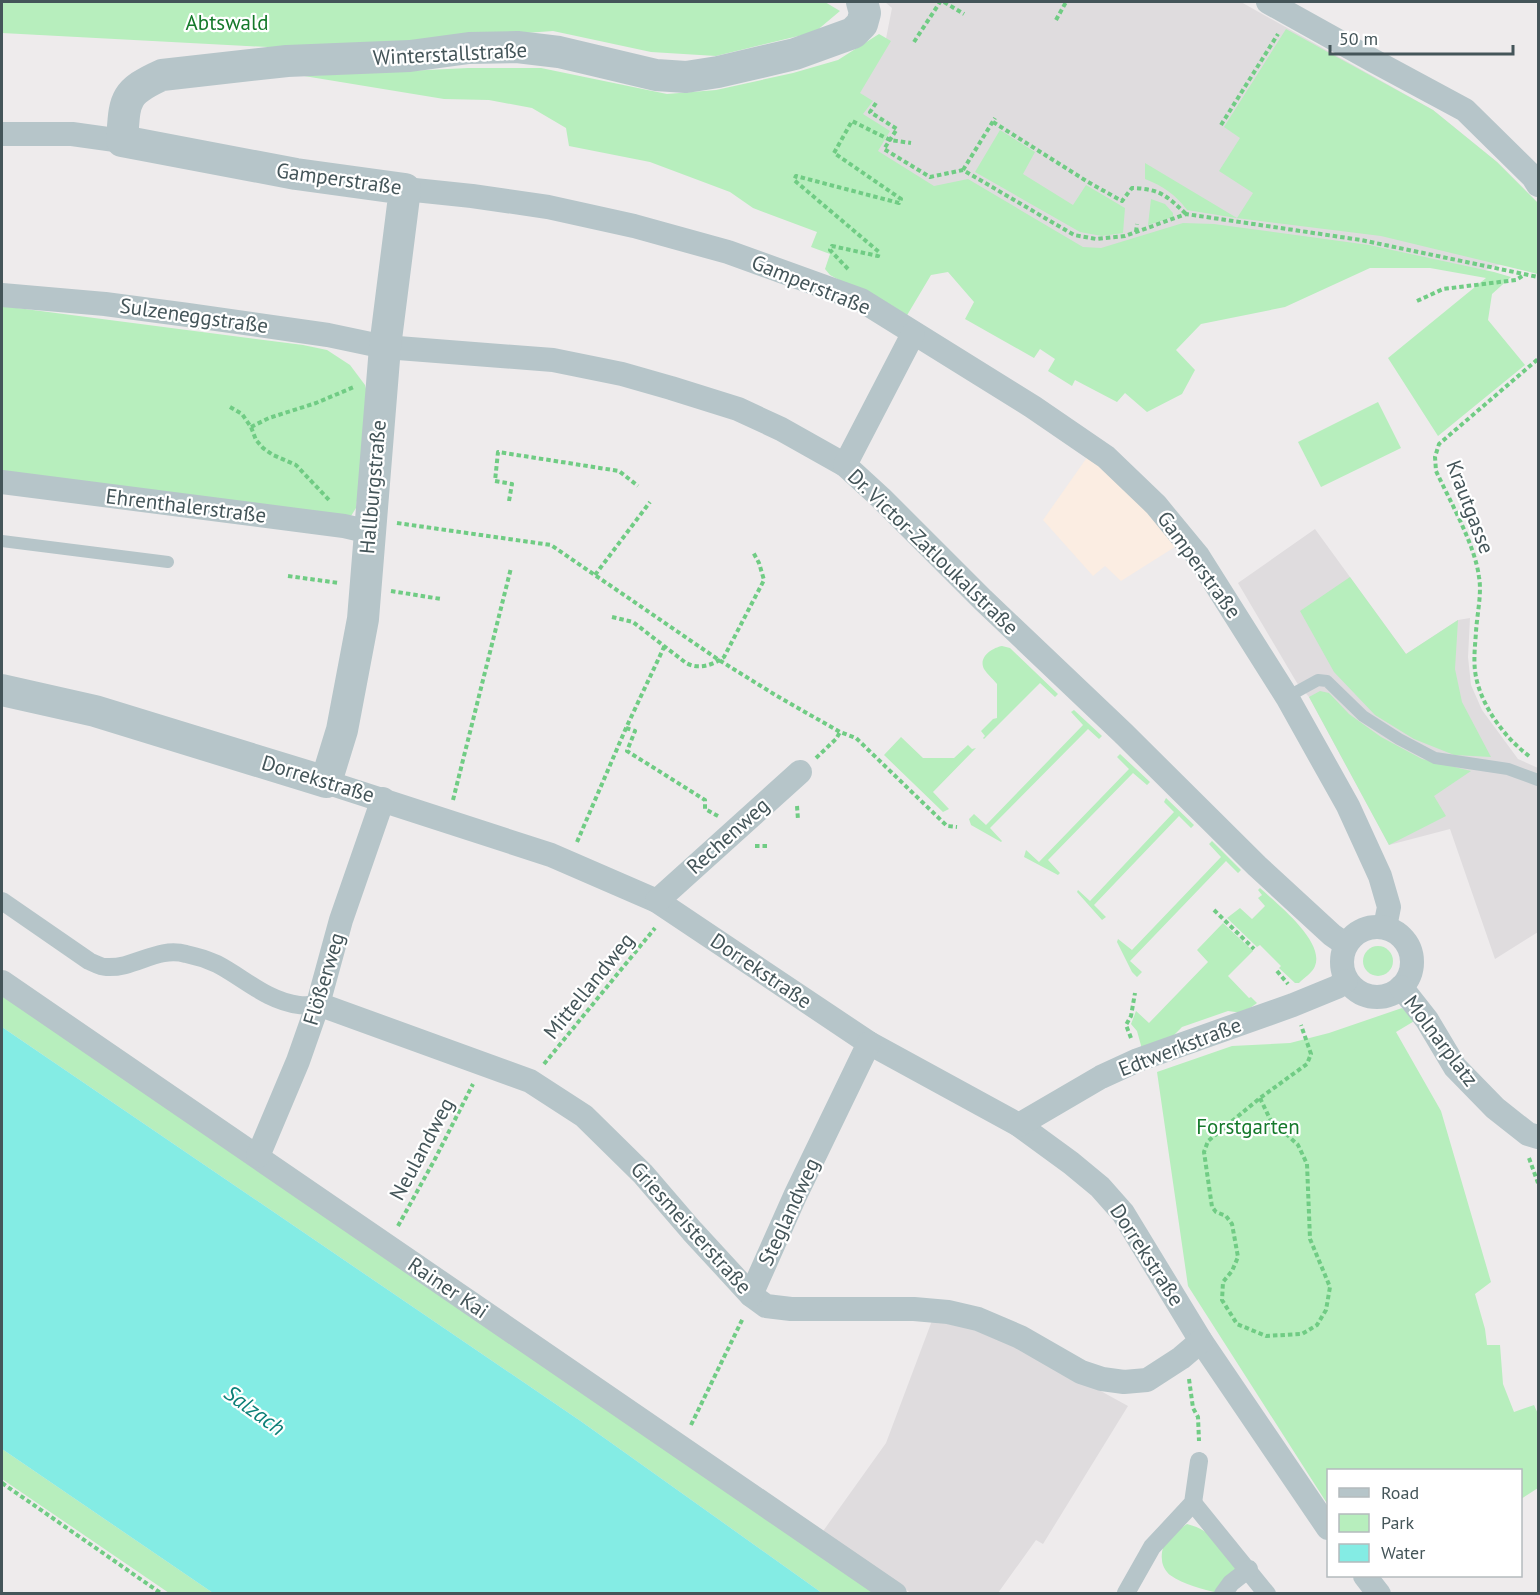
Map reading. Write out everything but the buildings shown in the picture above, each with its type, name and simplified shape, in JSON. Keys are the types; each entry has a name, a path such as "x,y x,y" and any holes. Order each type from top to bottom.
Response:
{"street":[{"name":"Winterstallstraße","path":"122,141 125,105 131,93 144,83 162,75 287,61 411,56 470,48 517,47 559,52 656,75 686,77 795,54 853,33 862,24 865,13 862,2"},
{"path":"1268,2 1465,110 1539,185"},
{"name":"Gamperstraße","path":"2,134 72,134 122,141 296,174 548,207 634,226 728,252 861,300 1033,407 1106,457 1156,505 1198,556 1287,697 1348,806 1380,876 1389,907 1385,927"},
{"name":"Hallburgstraße","path":"326,782 342,730 382,527 382,382 405,189"},
{"name":"Sulzeneggstraße","path":"2,295 176,313 385,346"},
{"path":"845,465 913,334"},
{"name":"Dr. Victor-Zatloukalstraße","path":"385,346 553,360 622,374 738,409 781,429 845,465 1257,866 1332,935 1345,944"},
{"name":"Ehrenthalerstraße","path":"2,482 344,526 382,527"},
{"name":"Dorrekstraße","path":"2,690 94,711 383,799 568,862 664,905 870,1043 1019,1125 1100,1187 1124,1213 1201,1341 1327,1525"},
{"name":"Rechenweg","path":"664,905 737,829 800,772"},
{"name":"Flößerweg","path":"258,1156 298,1061 318,1004 341,920 383,799"},
{"path":"2,901 89,961 104,967 134,963 168,951 185,953 216,964 246,984 273,998 299,1005 318,1004"},
{"path":"1366,927 1385,927 1397,932 1410,950 1412,964 1408,977 1401,987 1387,996 1370,997 1357,992 1346,981 1342,970 1345,944 1366,927"},
{"name":"Edtwerkstraße","path":"1019,1125 1101,1077 1138,1060 1293,1005 1346,981"},
{"name":"Rainer Kai","path":"2,982 895,1593"},
{"name":"Molnarplatz","path":"1401,987 1427,1020 1455,1067 1495,1108 1528,1134 1539,1137"},
{"name":"Griesmeisterstraße","path":"318,1004 530,1081 585,1116 643,1174 752,1295 766,1306 791,1309 914,1309 948,1312 978,1319 1020,1337 1081,1372 1102,1379 1124,1382 1147,1380 1181,1358"},
{"name":"Steglandweg","path":"752,1295 795,1196 870,1043"},
{"path":"1181,1358 1201,1341"},
{"path":"1126,1593 1152,1547 1193,1503 1199,1452"},
{"path":"1193,1503 1267,1593"},
{"path":"1223,1593 1231,1583 1249,1569"},
{"path":"1367,1577 1379,1593"}],"lane":[{"path":"2,542 168,562"},
{"path":"1287,697 1318,680 1327,681 1363,716 1435,758 1508,769 1539,780"}],"path":[{"path":"914,42 940,2"},
{"path":"944,2 964,14"},
{"path":"1056,20 1066,2"},
{"path":"1221,125 1280,31"},
{"path":"876,103 870,112 897,129 885,150 930,177 963,170 1074,235 1096,239 1125,236 1186,214 1371,242 1539,277"},
{"path":"963,170 994,120 1088,182 1122,201 1132,188 1152,189 1169,198 1186,214"},
{"path":"861,300 866,288 830,250 832,246 878,256 879,252 794,180 796,176 898,203 901,199 834,153 852,121 890,140 911,143"},
{"path":"1136,232 1137,224"},
{"path":"1417,301 1443,290 1516,280 1524,274"},
{"name":"Krautgasse","path":"1533,758 1517,746 1490,711 1481,694 1476,678 1474,658 1479,578 1472,550 1436,471 1435,457 1440,444 1451,432 1539,359"},
{"path":"251,427 269,418 316,404 355,387 382,382"},
{"path":"230,407 242,414 263,448 296,465 330,501"},
{"path":"509,501 512,484 495,481 498,452 619,471 638,486"},
{"path":"596,575 650,502"},
{"path":"382,527 551,544 719,660 840,732 856,738 947,826 957,827"},
{"path":"612,617 633,622 694,667 715,663 724,657 764,580 753,552"},
{"path":"448,820 512,568"},
{"path":"568,862 665,645"},
{"path":"626,728 635,731 627,751 705,800 705,808 737,829"},
{"path":"826,748 840,732"},
{"name":"Mittellandweg","path":"530,1081 664,905"},
{"path":"1214,910 1254,949"},
{"path":"1135,993 1131,1016 1126,1025 1138,1060"},
{"path":"1260,1098 1270,1119 1298,1145 1307,1164 1310,1239 1330,1287 1326,1310 1317,1325 1302,1334 1266,1336 1237,1324 1222,1300 1223,1282 1232,1271 1238,1257 1232,1224 1226,1216 1216,1212 1212,1207 1204,1152 1209,1141 1218,1131 1260,1098 1307,1064 1311,1054 1307,1038"},
{"name":"Neulandweg","path":"387,1246 435,1159 483,1064"},
{"path":"680,1448 743,1319 752,1295"},
{"path":"1181,1358 1191,1384 1193,1408 1198,1417 1199,1452"},
{"path":"2,1483 162,1593"}],"shaded area":[{"path":"885,2 1241,2 1433,110 1497,162 1538,203 1538,274 1501,264 1483,271 1347,243 1090,254 934,187 834,125 884,49 892,8"},
{"path":"1088,456 1122,484 1178,545 1121,581 1105,566 1093,576 1043,520"},
{"path":"1315,529 1406,654 1458,620 1470,618 1468,657 1471,685 1482,710 1518,759 1538,768 1538,932 1495,959 1450,829 1389,845 1309,697 1297,683 1238,583"},
{"path":"933,1318 993,1332 1128,1406 1043,1544 1036,1540 998,1593 911,1593 821,1534 886,1443"}],"green space":[{"name":"Abtswald","path":"2,2 825,2 840,11 815,32 716,56 651,52 553,31 305,49 2,33"},
{"path":"1286,29 1433,110 1497,162 1538,203 1538,274 1381,236 1236,218 1187,210 1168,191 1145,179 1145,163 1237,218 1253,193 1219,171 1240,138 1224,127"},
{"path":"879,34 891,41 860,93 873,101 863,114 890,131 878,151 934,186 968,179 1083,247 1101,248 1183,223 1214,224 1369,245 1511,277 1492,294 1488,320 1525,365 1438,436 1388,358 1486,278 1430,268 1370,268 1285,307 1201,324 1176,350 1195,370 1182,394 1147,412 1125,393 1117,402 1075,380 1072,386 1048,371 1055,359 1040,349 1034,358 965,319 974,302 948,272 931,275 906,317 830,275 825,269 830,254 811,247 817,232 753,208 730,192 650,162 569,146 566,128 532,108 489,100 444,99 304,76 468,68 541,68 667,94 716,90 793,73 838,60"},
{"path":"1000,130 1035,152 1023,174 1073,205 1086,185 1125,208 1123,233 1102,236 1080,232 975,172"},
{"path":"1151,199 1165,204 1173,213 1173,217 1148,225"},
{"path":"2,306 327,350 350,365 365,385 370,403 356,508 351,516 2,473"},
{"path":"1378,402 1401,448 1321,487 1298,442"},
{"path":"1350,577 1406,654 1458,620 1455,669 1462,702 1491,757 1454,755 1414,739 1375,715 1334,672 1300,611"},
{"path":"1002,646 1010,648 1058,694 1055,697 1040,683 984,739 985,736 981,731 997,718 997,684 984,669 983,661 990,651"},
{"path":"1320,691 1329,693 1349,714 1381,737 1422,759 1471,771 1434,796 1446,816 1389,845 1309,697"},
{"path":"1074,710 1102,736 1099,739 1088,729 990,828 1001,842 971,825 969,819 974,814 986,825 1083,725 1071,712"},
{"path":"901,737 923,758 954,758 968,745 972,749 976,748 933,792 949,809 943,812 884,755"},
{"path":"1120,754 1150,782 1147,785 1133,773 1048,860 1060,873 1058,875 1024,857 1026,850 1039,862 1129,769 1117,757"},
{"path":"1166,798 1194,825 1191,828 1179,816 1094,905 1106,917 1102,920 1077,892 1078,890 1090,901 1174,812 1164,802"},
{"path":"1212,841 1241,870 1238,873 1226,861 1130,961 1142,972 1137,977 1132,972 1117,942 1118,939 1132,950 1221,857 1209,844"},
{"path":"1260,888 1297,923 1313,945 1316,956 1315,966 1299,983 1295,983 1260,945 1257,947 1227,918 1240,908 1252,919 1265,906 1258,898 1262,895 1258,890"},
{"path":"1223,923 1253,951 1228,976 1257,1003 1243,1013 1228,1011 1182,1027 1170,1039 1142,1049 1137,1031 1131,1024 1136,1011 1149,1023 1208,962 1197,950"},
{"path":"1378,946 1388,951 1393,961 1388,971 1378,976 1368,971 1363,961 1368,951"},
{"path":"2,994 883,1593 822,1593 582,1422 2,1027"},
{"name":"Forstgarten","path":"1402,1008 1416,1020 1396,1032 1441,1111 1491,1282 1475,1294 1487,1345 1500,1345 1503,1384 1514,1412 1534,1405 1538,1414 1538,1488 1522,1498 1522,1469 1327,1469 1327,1503 1188,1286 1157,1072 1232,1046 1290,1043 1329,1033"},
{"path":"2,1449 213,1593 169,1593 2,1479"},
{"path":"1187,1524 1212,1536 1243,1569 1218,1593 1181,1581 1170,1575 1163,1566 1162,1554 1165,1543"}],"water":[{"name":"Salzach","path":"2,1027 582,1422 822,1593 213,1593 2,1449"}]}
